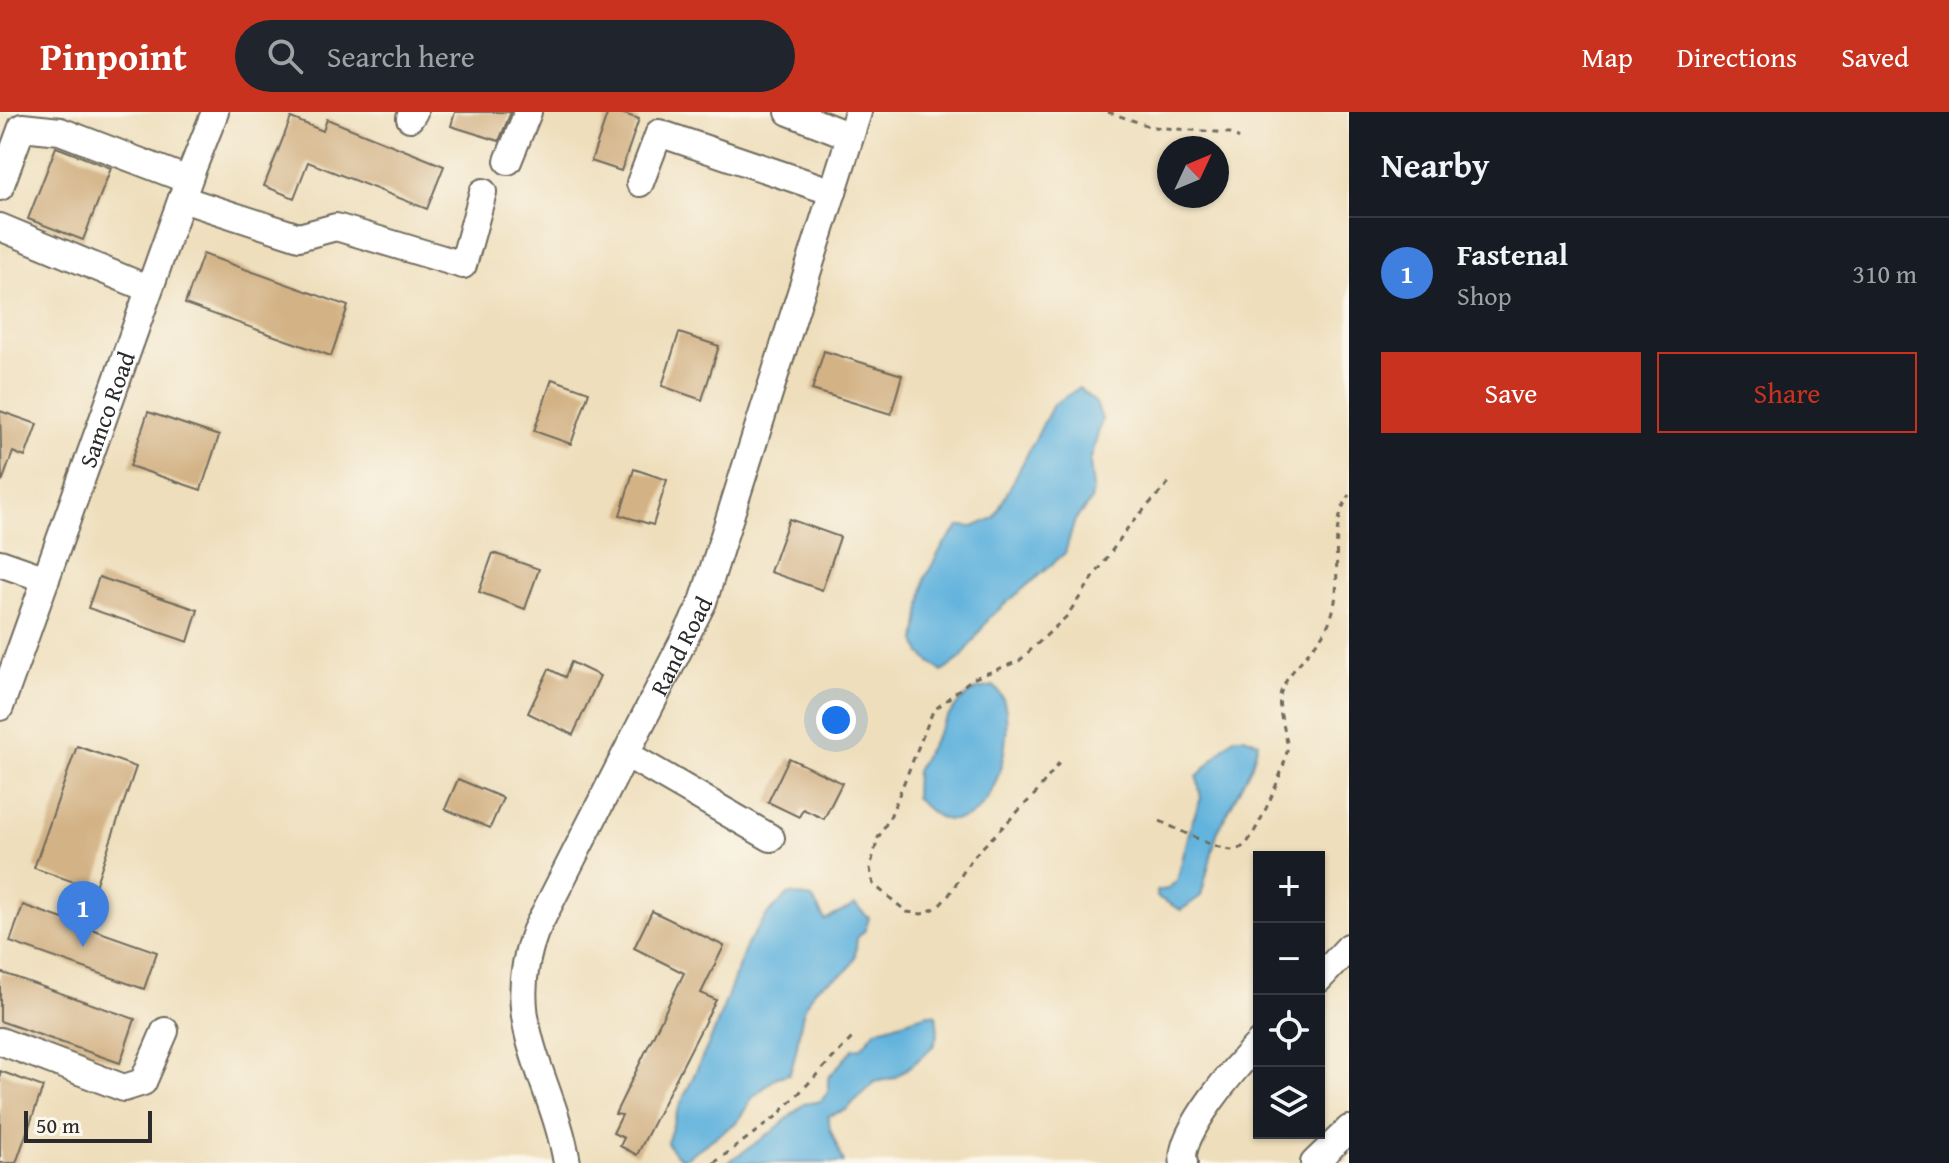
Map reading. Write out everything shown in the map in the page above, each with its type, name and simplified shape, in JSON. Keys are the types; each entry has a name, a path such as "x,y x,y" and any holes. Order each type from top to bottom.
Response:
{"street":[{"name":"Samco Road","path":"0,707 215,112"},
{"path":"508,161 528,112"},
{"path":"789,112 854,124"},
{"name":"Rand Road","path":"567,1163 564,1143 529,1045 523,1015 525,957 703,602 854,124"},
{"path":"0,187 22,127 60,131 185,190 299,237 336,227 463,265 483,192"},
{"path":"640,183 659,133 833,192"},
{"path":"0,227 149,289"},
{"path":"0,563 46,579"},
{"path":"626,754 771,838"},
{"path":"1325,973 1349,947"},
{"path":"0,1041 124,1088 143,1082 165,1031"},
{"path":"1184,1163 1182,1155 1190,1130 1253,1049"},
{"path":"1314,1163 1349,1129"}],"path":[{"path":"1108,112 1152,127 1230,133 1239,139"},
{"path":"1059,763 1037,792 972,858 938,907 922,914 907,912 873,884 870,868 878,838 890,817 933,711 972,679 1019,661 1066,617 1129,526 1172,479"},
{"path":"1160,821 1217,845 1235,850 1244,847 1275,790 1287,756 1279,699 1283,685 1315,648 1330,621 1337,597 1336,531 1341,508 1349,495"},
{"path":"714,1163 777,1116 854,1036"}],"water":[{"path":"1079,388 1096,403 1102,419 1090,462 1091,501 1075,520 1065,553 990,617 961,658 942,672 921,654 916,641 925,578 943,545 960,526 974,527 994,518 1053,405"},
{"path":"994,686 1003,700 1006,734 1004,754 991,792 980,807 967,817 941,818 915,797 916,771 960,701 977,689"},
{"path":"1234,737 1258,742 1252,765 1217,833 1201,896 1181,910 1157,897 1157,891 1167,889 1177,881 1201,798 1197,777"},
{"path":"789,894 812,898 825,920 855,905 869,918 865,930 857,938 854,960 845,972 818,987 808,1001 789,1074 777,1077 753,1097 737,1122 684,1159 675,1154 667,1143 677,1112 714,1032 747,944 767,915"},
{"path":"928,1014 936,1015 938,1031 934,1045 894,1078 874,1082 846,1110 828,1116 844,1163 727,1163 772,1132 804,1104 821,1101 828,1092 828,1078 853,1049 861,1048 876,1030"}],"building":[{"path":"455,112 511,112 499,141 451,126"},
{"path":"608,112 639,119 621,171 591,161"},
{"path":"291,118 323,131 327,119 444,166 427,209 308,162 294,198 264,186"},
{"path":"56,147 111,168 83,240 28,219"},
{"path":"203,254 348,306 331,356 185,304"},
{"path":"679,333 719,346 702,400 662,386"},
{"path":"824,351 902,375 891,414 812,390"},
{"path":"552,379 589,392 571,444 534,431"},
{"path":"0,411 37,424 25,457 13,452 2,482"},
{"path":"148,412 219,436 201,490 130,466"},
{"path":"634,469 667,480 653,525 620,515"},
{"path":"789,519 840,537 822,590 770,572"},
{"path":"493,553 539,569 525,609 479,592"},
{"path":"99,577 198,610 188,642 88,608"},
{"path":"571,662 600,676 573,735 528,713 549,669 565,677"},
{"path":"77,746 136,767 94,889 34,868"},
{"path":"789,758 842,783 824,819 803,809 799,817 768,802"},
{"path":"458,779 503,798 490,828 445,809"},
{"path":"23,905 157,952 144,989 10,942"},
{"path":"652,911 724,946 701,993 716,1000 637,1155 620,1146 624,1138 613,1133 622,1115 615,1114 684,973 634,948"},
{"path":"0,972 135,1019 120,1063 0,1021"},
{"path":"0,1071 43,1087 16,1163 0,1163"}],"place":[{"name":"Fastenal","path":"83,947"}]}
